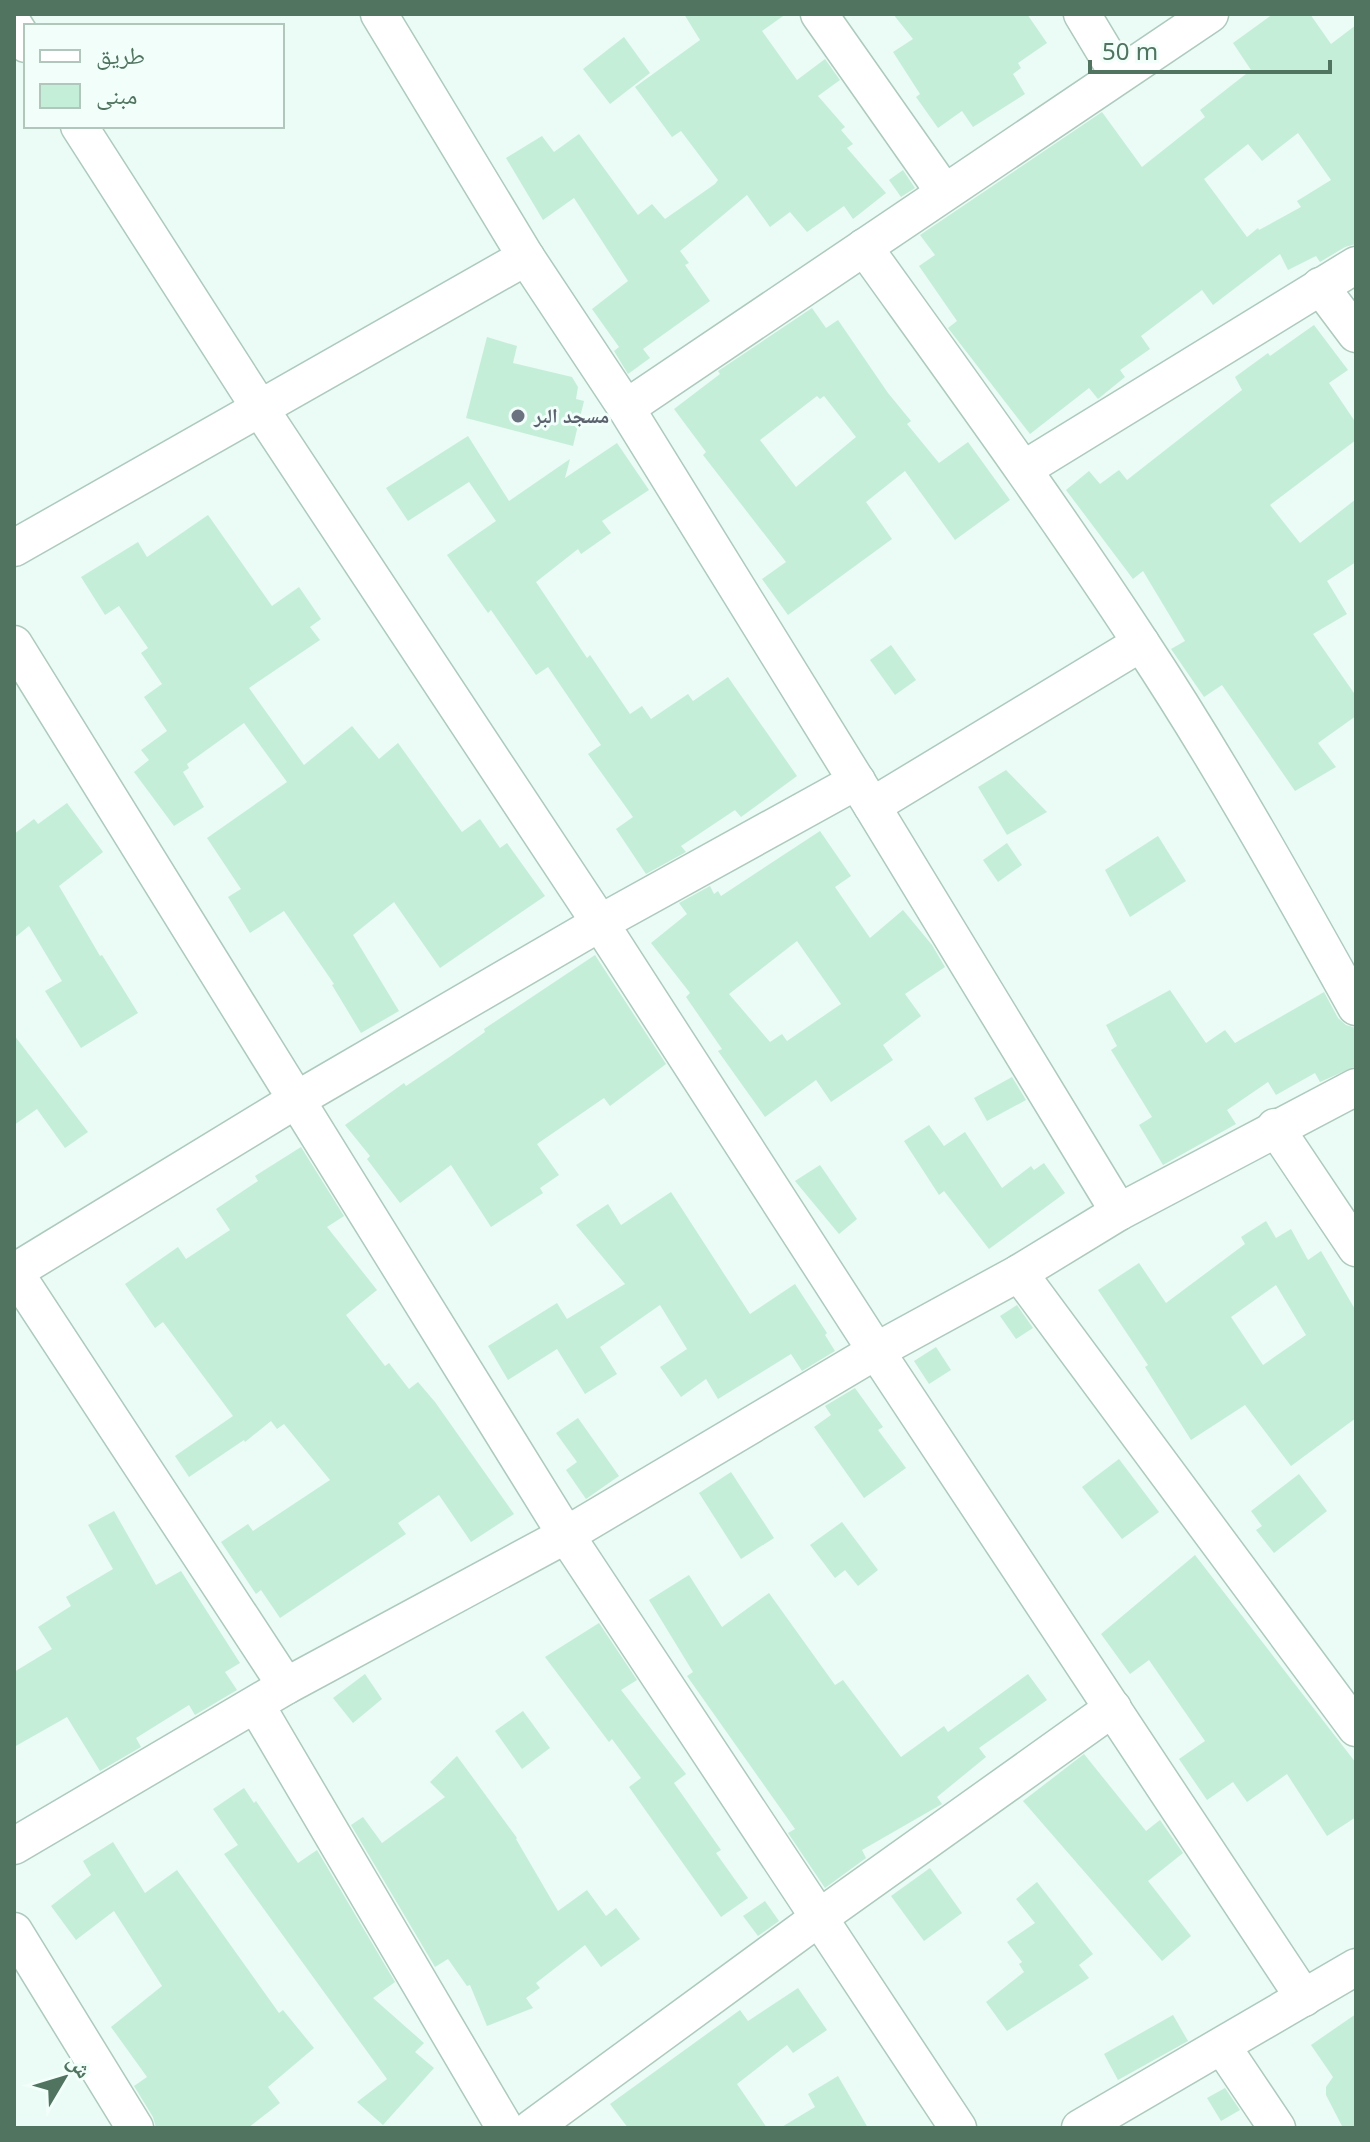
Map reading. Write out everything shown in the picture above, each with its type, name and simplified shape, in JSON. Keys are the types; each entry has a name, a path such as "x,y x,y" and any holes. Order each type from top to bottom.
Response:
{"street":[{"path":"379,14 526,257 626,408 865,793 1119,1212"},
{"path":"819,14 944,192"},
{"path":"1082,14 1118,74"},
{"path":"626,408 1210,14"},
{"path":"80,128 876,1351 1304,1998"},
{"path":"864,247 1024,469 1141,643 1250,816 1356,1007"},
{"path":"14,548 526,257"},
{"path":"1024,469 1356,265"},
{"path":"1320,286 1356,334"},
{"path":"286,1686 14,1272 296,1100 600,923 865,793 1141,643"},
{"path":"14,644 566,1535 958,2128"},
{"path":"14,1846 286,1686 566,1535 876,1351 1019,1273 1119,1212 1275,1127 1356,1087"},
{"path":"1275,1127 1356,1248"},
{"path":"1019,1273 1356,1728"},
{"path":"256,1705 505,2128"},
{"path":"532,2128 1113,1708"},
{"path":"14,1931 126,2125"},
{"path":"1080,2128 1356,1967"},
{"path":"1222,2046 1277,2128"}],"building":[{"path":"684,14 786,14 762,31 797,80 825,59 840,80 818,96 845,127 841,130 853,144 847,148 886,193 853,219 844,206 807,232 790,212 770,227 747,195 680,251 689,263 685,265 710,301 643,349 650,358 628,374 614,351 619,347 592,309 628,281 574,198 543,220 506,158 542,136 554,152 579,134 638,215 652,204 665,219 715,184 718,180 681,131 672,137 635,87 700,40"},
{"path":"893,14 1027,14 1047,43 1018,63 1021,68 1013,74 1025,94 973,127 962,111 938,128 916,97 920,94 893,52 913,39"},
{"path":"1273,14 1310,14 1331,44 1356,25 1356,244 1320,262 1316,256 1288,270 1280,254 1213,305 1202,290 1141,336 1150,349 1120,370 1125,377 1098,399 1089,388 1030,434 948,328 957,321 919,266 935,255 920,235 1102,112 1142,167 1205,117 1200,110 1251,70 1233,43","holes":["1298,133 1331,180 1297,201 1301,207 1258,228 1247,237 1204,179 1248,144 1262,161"]},
{"path":"624,37 650,73 610,104 583,69"},
{"path":"903,170 915,188 901,197 889,180"},
{"path":"812,308 826,328 838,320 911,421 907,424 939,463 968,442 1010,500 955,540 905,471 866,502 892,539 788,615 762,579 786,562 703,455 706,452 674,409 720,374 718,371","holes":["817,396 820,399 824,396 856,437 796,487 760,440"]},
{"path":"1314,325 1348,370 1329,383 1356,423 1356,440 1270,505 1300,543 1356,499 1356,562 1327,581 1347,614 1313,634 1356,696 1356,716 1318,743 1336,767 1295,791 1222,685 1204,697 1171,649 1185,641 1143,571 1133,579 1066,490 1089,471 1100,484 1119,470 1127,480 1242,390 1235,377"},
{"path":"487,337 517,346 513,363 572,377 578,387 576,399 584,401 573,446 466,418"},
{"path":"468,436 509,501 570,459 565,478 617,443 649,490 602,521 611,533 581,554 578,549 536,582 587,658 590,655 630,714 642,706 651,719 688,694 693,701 728,677 797,776 741,817 735,810 681,846 686,852 646,874 616,829 633,817 588,754 601,745 548,667 536,675 491,610 488,613 447,555 496,521 469,482 408,521 386,488"},
{"path":"208,515 272,606 299,587 321,619 310,627 320,640 249,688 304,765 352,726 379,759 398,743 462,832 480,819 500,848 507,843 545,896 440,968 394,902 353,935 399,1011 361,1033 334,984 284,911 250,933 228,897 241,889 207,838 287,782 244,723 187,764 189,768 183,772 204,807 174,826 134,772 149,760 141,750 167,731 144,697 162,684 141,653 148,648 119,606 105,615 81,577 138,542 147,557"},
{"path":"891,645 916,680 895,695 870,660"},
{"path":"1006,770 1047,812 1007,835 978,787"},
{"path":"67,803 103,852 59,886 138,1013 81,1048 45,991 62,981 29,926 14,938 14,834 34,819 38,824"},
{"path":"820,831 851,876 835,887 870,938 903,910 932,945 945,967 905,994 921,1016 883,1045 893,1060 831,1102 816,1080 765,1117 718,1051 722,1049 686,997 690,993 651,943 687,914 679,903 710,886 714,894 718,891 721,896","holes":["797,941 841,1004 787,1041 782,1034 770,1042 729,994"]},
{"path":"1158,836 1186,881 1130,917 1105,870"},
{"path":"1007,843 1022,865 998,882 983,860"},
{"path":"595,955 666,1064 610,1106 604,1098 537,1144 559,1175 540,1188 543,1193 491,1227 451,1165 400,1203 367,1159 370,1156 345,1125 404,1083 406,1086 451,1056 485,1032 484,1029"},
{"path":"1170,990 1206,1043 1225,1030 1235,1043 1324,992 1338,1018 1356,1028 1356,1066 1320,1082 1315,1073 1276,1095 1268,1082 1227,1110 1236,1124 1163,1165 1139,1125 1152,1117 1111,1050 1117,1046 1106,1025"},
{"path":"14,1035 88,1132 65,1148 37,1109 14,1125"},
{"path":"1012,1077 1026,1100 987,1121 974,1098"},
{"path":"929,1125 944,1146 965,1132 1002,1188 1031,1166 1034,1170 1044,1163 1065,1193 989,1249 944,1191 939,1195 904,1141"},
{"path":"301,1147 344,1216 327,1227 377,1290 346,1315 385,1366 389,1363 409,1389 418,1382 435,1402 514,1514 471,1542 439,1495 398,1523 406,1534 280,1618 261,1590 256,1594 221,1542 248,1524 253,1531 330,1480 284,1424 277,1429 271,1421 245,1442 189,1477 175,1456 233,1416 163,1322 155,1328 125,1284 178,1247 186,1259 230,1230 216,1209 258,1181 255,1176"},
{"path":"820,1165 857,1219 839,1234 795,1181"},
{"path":"671,1192 750,1314 795,1284 835,1351 802,1371 791,1354 718,1399 706,1379 681,1397 660,1367 687,1349 660,1305 600,1347 617,1374 585,1394 557,1349 508,1380 488,1346 557,1303 567,1319 625,1284 576,1225 608,1204 621,1225"},
{"path":"1266,1221 1276,1238 1291,1229 1308,1260 1321,1251 1356,1311 1356,1418 1291,1466 1245,1405 1191,1440 1145,1367 1148,1365 1098,1290 1139,1263 1166,1303 1245,1244 1241,1237","holes":["1276,1285 1306,1335 1263,1365 1231,1317"]},
{"path":"1017,1305 1033,1328 1016,1339 1000,1316"},
{"path":"936,1347 951,1370 929,1384 914,1361"},
{"path":"855,1388 883,1427 878,1430 906,1468 864,1498 814,1427 831,1415 825,1406"},
{"path":"578,1418 619,1476 586,1499 566,1470 577,1462 556,1433"},
{"path":"1119,1459 1159,1512 1122,1539 1082,1487"},
{"path":"731,1472 774,1538 741,1559 699,1493"},
{"path":"1299,1474 1327,1511 1274,1553 1256,1530 1262,1526 1251,1511"},
{"path":"114,1511 156,1585 181,1571 240,1663 225,1672 237,1690 195,1715 189,1705 136,1738 141,1747 100,1771 67,1717 14,1747 14,1672 52,1649 38,1627 71,1606 66,1597 113,1569 88,1525"},
{"path":"842,1522 878,1570 858,1586 845,1570 835,1578 810,1545"},
{"path":"1195,1555 1356,1763 1356,1817 1327,1836 1287,1774 1247,1802 1233,1782 1207,1800 1179,1759 1205,1741 1149,1660 1130,1674 1101,1634"},
{"path":"689,1575 722,1627 769,1593 835,1685 843,1680 901,1757 944,1726 948,1732 1028,1674 1047,1700 979,1748 986,1757 937,1797 942,1804 862,1850 866,1858 825,1888 788,1833 795,1829 687,1676 693,1672 649,1600"},
{"path":"599,1623 637,1680 621,1690 686,1774 674,1783 721,1850 716,1853 748,1898 721,1917 629,1787 641,1778 612,1739 609,1742 545,1657"},
{"path":"365,1674 382,1699 353,1723 333,1698"},
{"path":"523,1711 550,1748 522,1769 495,1731"},
{"path":"1084,1754 1146,1831 1160,1820 1183,1853 1148,1881 1191,1936 1162,1961 1023,1801"},
{"path":"457,1756 517,1838 558,1911 587,1890 606,1916 616,1908 640,1939 601,1967 585,1945 536,1983 540,1988 526,1998 533,2008 487,2026 470,1985 467,1986 448,1959 435,1967 351,1825 363,1817 382,1843 445,1797 430,1782"},
{"path":"244,1788 298,1863 317,1850 395,1982 373,1998 424,2043 415,2052 434,2068 383,2125 357,2102 387,2079 224,1854 238,1845 213,1809"},
{"path":"113,1842 145,1893 177,1870 279,2013 283,2010 314,2048 268,2087 280,2103 248,2128 156,2128 153,2117 134,2086 147,2077 111,2027 162,1986 114,1911 76,1940 51,1906 91,1875 83,1861"},
{"path":"930,1868 962,1913 924,1941 891,1896"},
{"path":"1037,1882 1093,1954 1079,1965 1089,1978 1007,2031 986,2002 1024,1972 1019,1964 1022,1962 1007,1942 1035,1923 1016,1899"},
{"path":"765,1901 779,1921 758,1936 743,1916"},
{"path":"798,1988 827,2030 793,2053 787,2045 737,2084 767,2128 628,2128 610,2104 740,2010 748,2021"},
{"path":"1356,2014 1356,2128 1343,2128 1326,2095 1326,2087 1333,2077 1311,2045"},
{"path":"1173,2015 1188,2041 1118,2080 1104,2054"},
{"path":"838,2076 868,2128 780,2128 815,2107 808,2094"},
{"path":"1225,2088 1240,2110 1221,2121 1207,2098"}],"place":[{"name":"مسجد البر","path":"518,416"}]}
